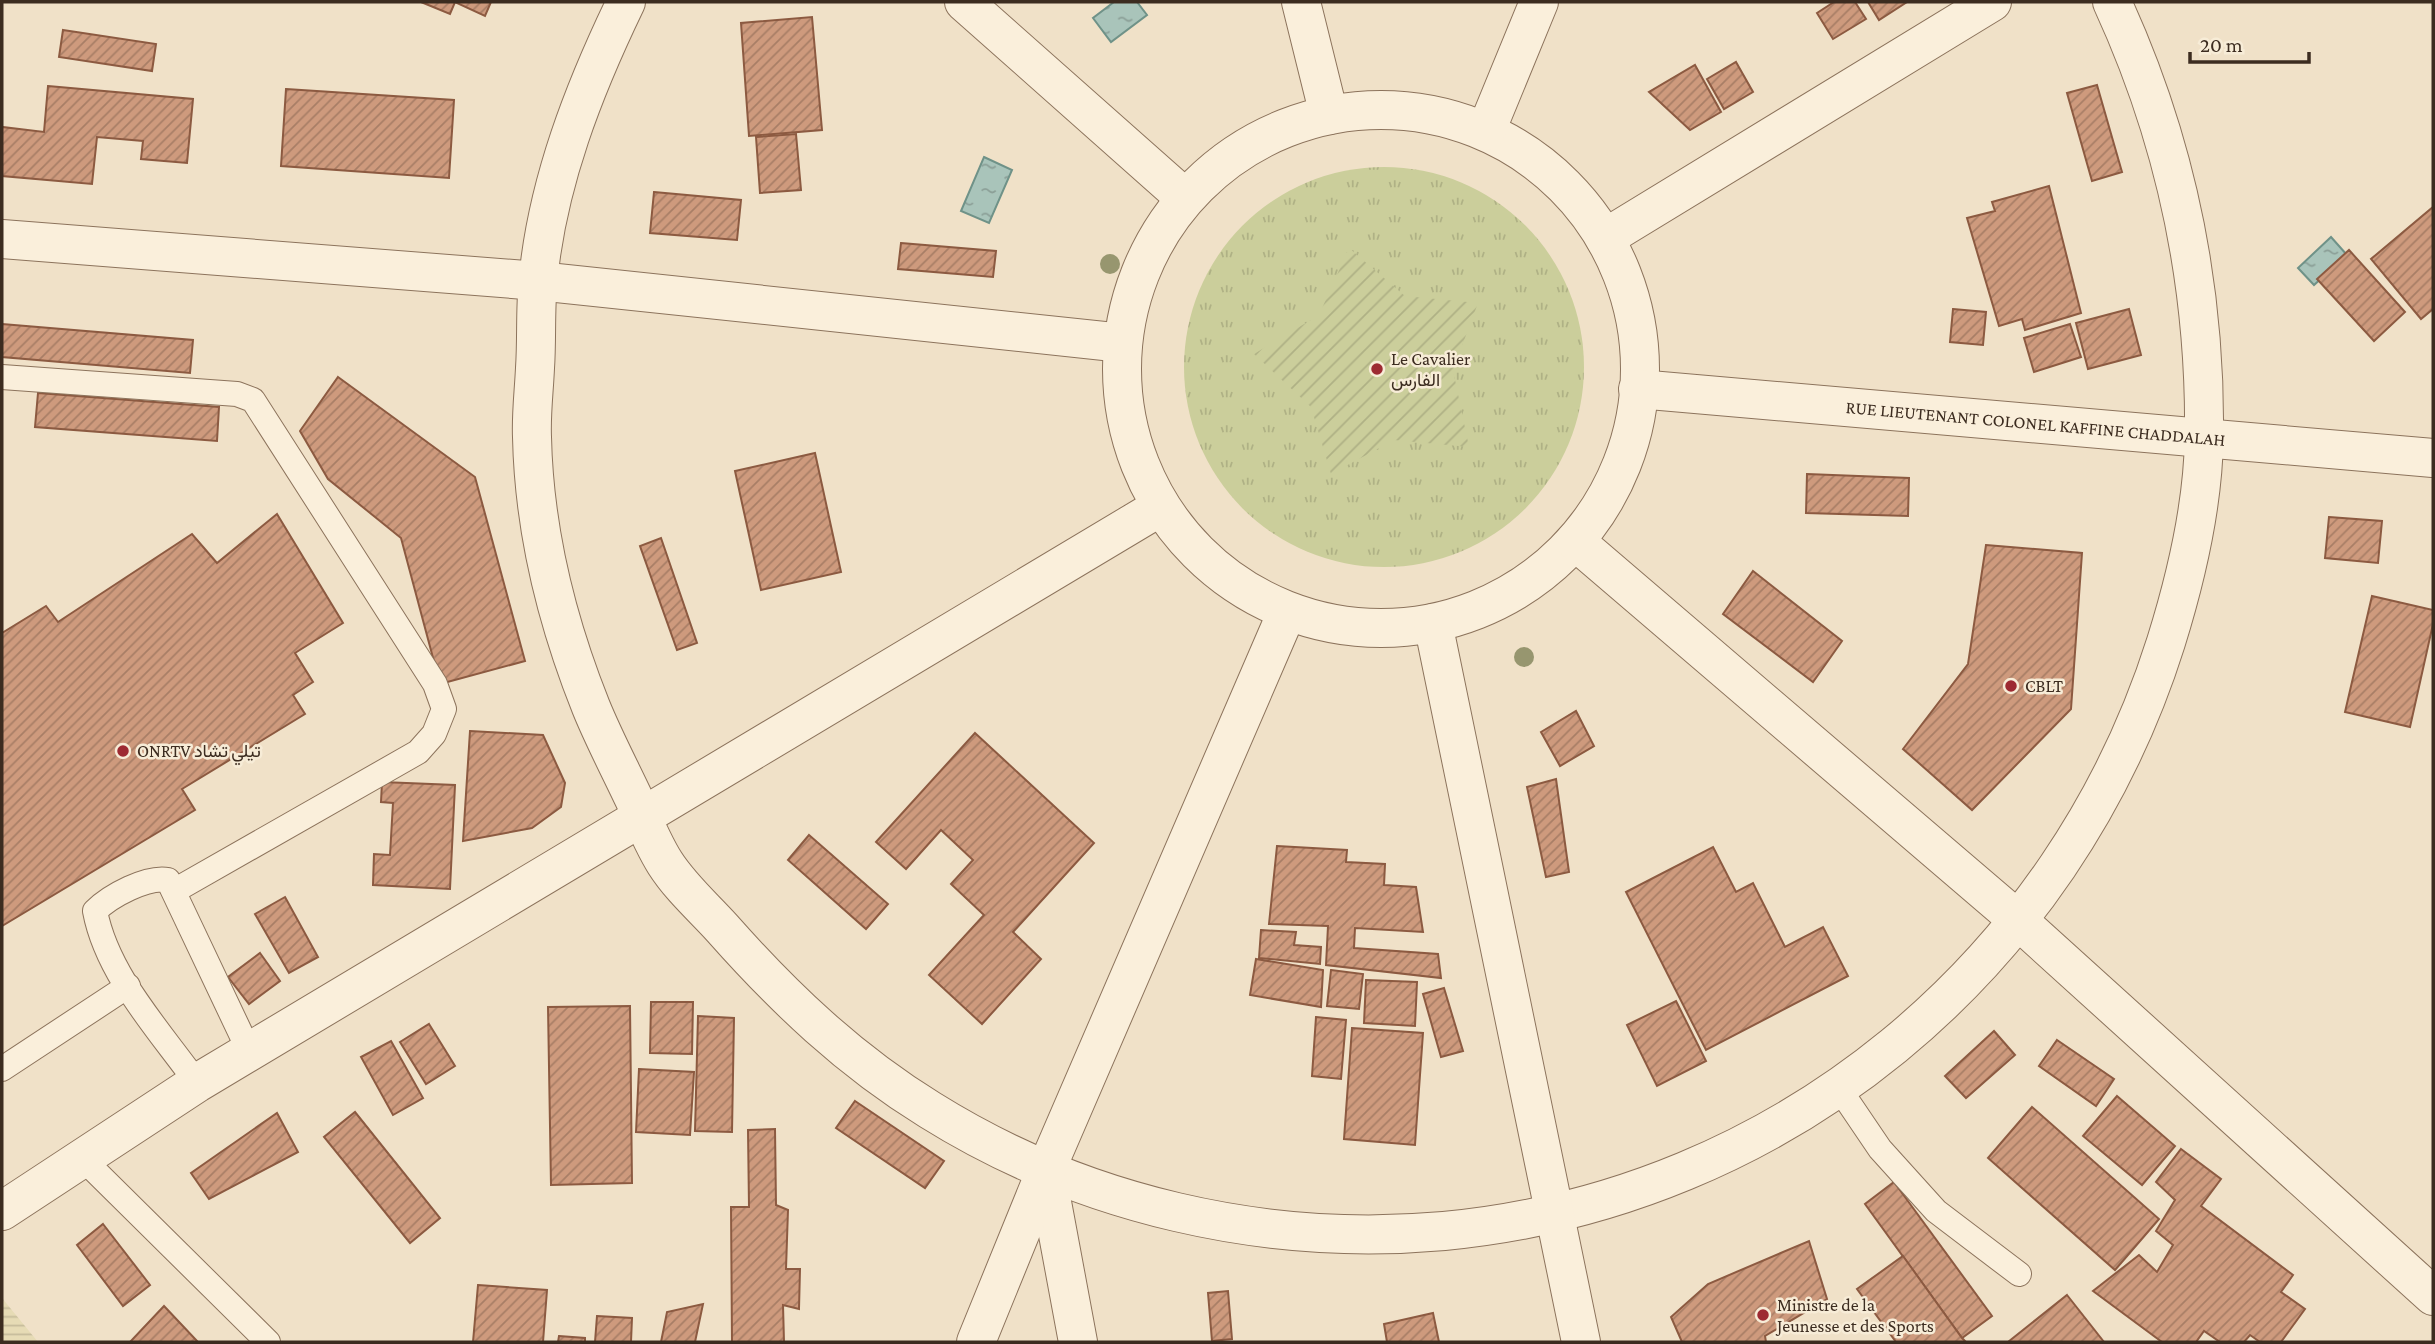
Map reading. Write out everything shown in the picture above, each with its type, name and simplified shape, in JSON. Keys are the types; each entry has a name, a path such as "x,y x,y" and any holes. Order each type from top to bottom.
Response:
{"street":[{"path":"626,2 593,74 571,133 551,207 538,281 531,432 544,545 561,619 584,690 666,866 757,969 821,1031 924,1107 993,1146 1046,1170 1152,1206 1205,1219 1288,1231 1371,1234 1426,1232 1555,1214 1694,1167 1768,1131 1839,1087 1925,1019 1982,966 2019,922 2097,803 2152,683 2186,567 2204,438 2201,328 2188,231 2154,105 2112,2"},
{"path":"964,2 1185,198"},
{"path":"1301,2 1329,115"},
{"path":"1486,131 1539,2"},
{"path":"1605,238 1992,2"},
{"path":"1377,109 1438,115 1486,131 1543,167 1584,207 1605,238 1632,307 1639,361 1635,416 1621,463 1600,507 1575,541 1521,587 1493,602 1433,623 1382,629 1357,628 1287,612 1219,572 1170,523 1160,507 1134,448 1128,423 1124,398 1123,343 1136,287 1146,259 1185,198 1216,169 1264,137 1290,125 1329,115 1377,109"},
{"path":"2,239 538,281 1123,343"},
{"name":"RUE LIEUTENANT COLONEL KAFFINE CHADDALAH","path":"1638,388 2433,458"},
{"path":"2,1211 197,1083 1160,507"},
{"path":"1575,541 2019,922 2433,1296"},
{"path":"976,1342 1046,1170 1287,612"},
{"path":"1433,623 1581,1342"},
{"path":"1046,1170 1078,1342"}],"lane":[{"path":"2,377 237,394 253,400 435,684 444,709 434,734 418,752 174,891"},
{"path":"197,1083 128,986 99,930 95,911 104,902 157,878 168,880 250,1053"},
{"path":"2,1069 128,986"},
{"path":"1839,1087 1880,1149 1936,1211 2019,1274"},
{"path":"82,1158 268,1342"}],"shaded area":[{"path":"2,1298 38,1342 2,1342"}],"green space":[{"path":"1384,167 1423,171 1461,182 1511,212 1539,240 1569,290 1580,328 1584,367 1580,406 1569,444 1539,494 1511,522 1461,552 1423,563 1384,567 1345,563 1307,552 1257,522 1229,494 1199,444 1188,406 1184,367 1188,328 1199,290 1229,240 1257,212 1307,182 1345,171"},
{"path":"1349,248 1405,296 1478,303 1453,370 1469,447 1394,440 1331,474 1311,407 1254,354 1319,315"}],"water":[{"path":"1114,2 1137,2 1147,15 1111,42 1093,18"},
{"path":"984,157 1012,170 989,223 961,211"},
{"path":"2331,237 2347,255 2314,285 2298,268"}],"building":[{"path":"421,2 455,2 450,14"},
{"path":"455,2 491,2 485,16"},
{"path":"1834,2 1855,2 1866,19 1833,39 1817,13"},
{"path":"1868,2 1907,2 1879,20"},
{"path":"812,17 822,130 749,136 741,23"},
{"path":"63,30 156,44 152,71 59,57"},
{"path":"1736,62 1753,92 1724,109 1707,79"},
{"path":"1695,65 1721,112 1690,130 1649,92"},
{"path":"2097,85 2122,172 2092,181 2067,93"},
{"path":"48,86 193,99 187,163 141,159 143,141 97,137 92,184 2,176 2,127 44,132"},
{"path":"286,89 454,100 449,178 281,166"},
{"path":"796,134 801,190 760,193 756,137"},
{"path":"2049,186 2081,313 2025,330 2022,319 1999,326 1967,218 1995,211 1992,202"},
{"path":"654,192 741,200 737,240 650,233"},
{"path":"2433,207 2433,309 2421,319 2371,259"},
{"path":"901,243 996,251 993,277 898,269"},
{"path":"2349,250 2405,312 2374,341 2317,279"},
{"path":"1953,309 1986,312 1983,345 1950,342"},
{"path":"2129,309 2141,355 2088,369 2076,323"},
{"path":"2,324 193,340 190,373 2,357"},
{"path":"2070,324 2081,357 2034,372 2024,338"},
{"path":"338,377 475,477 525,661 440,684 401,538 328,479 300,431"},
{"path":"38,393 219,407 217,441 35,427"},
{"path":"815,453 841,572 761,590 735,471"},
{"path":"1807,474 1909,478 1908,516 1806,513"},
{"name":"ONRTV تيلي تشاد","path":"277,514 343,623 295,653 313,682 293,695 305,714 182,789 195,810 2,926 2,633 46,606 58,622 192,534 217,563"},
{"path":"2329,517 2382,521 2378,563 2325,558"},
{"path":"661,538 697,643 677,650 640,546"},
{"name":"CBLT","path":"1986,545 2082,553 2071,709 1972,810 1903,749 1968,664"},
{"path":"1753,571 1842,641 1813,682 1723,614"},
{"path":"2372,596 2433,610 2433,624 2410,727 2345,712"},
{"path":"1576,711 1594,746 1560,766 1541,732"},
{"path":"470,731 543,735 565,783 561,807 532,828 463,841"},
{"path":"975,733 1094,843 1013,932 1041,959 982,1024 929,975 984,915 951,884 973,860 941,830 906,869 876,842"},
{"path":"1556,779 1569,872 1546,877 1527,787"},
{"path":"382,782 455,785 450,889 373,885 374,854 390,855 393,803 381,802"},
{"path":"809,835 888,904 866,929 788,860"},
{"path":"1277,846 1347,850 1346,862 1385,864 1384,885 1416,887 1423,932 1355,928 1354,948 1438,954 1441,978 1326,965 1328,926 1269,924"},
{"path":"1713,847 1736,892 1753,883 1785,947 1823,927 1848,976 1706,1050 1626,892"},
{"path":"285,897 318,957 289,973 255,914"},
{"path":"1261,930 1296,932 1294,945 1321,947 1320,964 1259,958"},
{"path":"260,953 280,981 249,1004 228,977"},
{"path":"1256,959 1323,970 1321,1007 1250,995"},
{"path":"1331,970 1363,974 1359,1009 1327,1006"},
{"path":"1366,980 1417,982 1415,1026 1364,1023"},
{"path":"1444,988 1463,1051 1441,1057 1423,994"},
{"path":"1676,1001 1706,1061 1657,1086 1627,1025"},
{"path":"651,1002 693,1002 692,1054 650,1053"},
{"path":"630,1006 632,1183 551,1185 548,1007"},
{"path":"698,1016 734,1018 732,1132 695,1131"},
{"path":"1316,1017 1346,1020 1341,1079 1312,1076"},
{"path":"429,1024 455,1066 426,1084 400,1042"},
{"path":"1352,1028 1423,1033 1415,1145 1344,1139"},
{"path":"1994,1031 2015,1055 1966,1098 1945,1076"},
{"path":"2057,1040 2114,1079 2096,1106 2039,1066"},
{"path":"391,1041 423,1098 393,1115 361,1057"},
{"path":"639,1069 694,1072 690,1135 636,1132"},
{"path":"2117,1096 2175,1146 2142,1185 2083,1136"},
{"path":"855,1101 944,1161 925,1188 836,1128"},
{"path":"2032,1107 2159,1219 2115,1270 1988,1158"},
{"path":"355,1112 440,1218 410,1243 324,1137"},
{"path":"277,1113 298,1152 209,1199 191,1173"},
{"path":"775,1129 776,1205 788,1210 786,1269 800,1269 799,1309 783,1305 784,1342 732,1342 731,1207 749,1207 748,1130"},
{"path":"2181,1149 2221,1179 2201,1206 2293,1275 2281,1292 2305,1309 2281,1342 2260,1342 2250,1335 2244,1342 2220,1342 2204,1331 2196,1342 2162,1342 2093,1291 2139,1255 2157,1272 2173,1245 2156,1231 2175,1200 2156,1182"},
{"path":"1894,1182 1992,1316 1962,1338 1865,1204"},
{"path":"103,1224 150,1285 123,1306 77,1245"},
{"path":"1809,1241 1827,1299 1765,1336 1766,1342 1682,1342 1671,1317 1708,1284"},
{"path":"1903,1256 1966,1342 1896,1342 1857,1289"},
{"path":"478,1285 547,1290 543,1342 473,1342"},
{"path":"1228,1291 1232,1339 1212,1341 1208,1293"},
{"path":"2067,1295 2104,1342 2008,1342"},
{"path":"703,1304 695,1342 661,1342 667,1312"},
{"path":"164,1306 198,1342 130,1342"},
{"path":"1433,1313 1439,1342 1387,1342 1384,1324"},
{"path":"597,1316 632,1318 631,1342 595,1342"},
{"path":"559,1336 585,1338 585,1342 558,1342"}],"place":[{"name":"Le Cavalier الفارس","path":"1377,369"},
{"name":"CBLT","path":"2011,686"},
{"name":"ONRTV تيلي تشاد","path":"123,751"},
{"name":"Ministre de la Jeunesse et des Sports","path":"1763,1315"}]}
